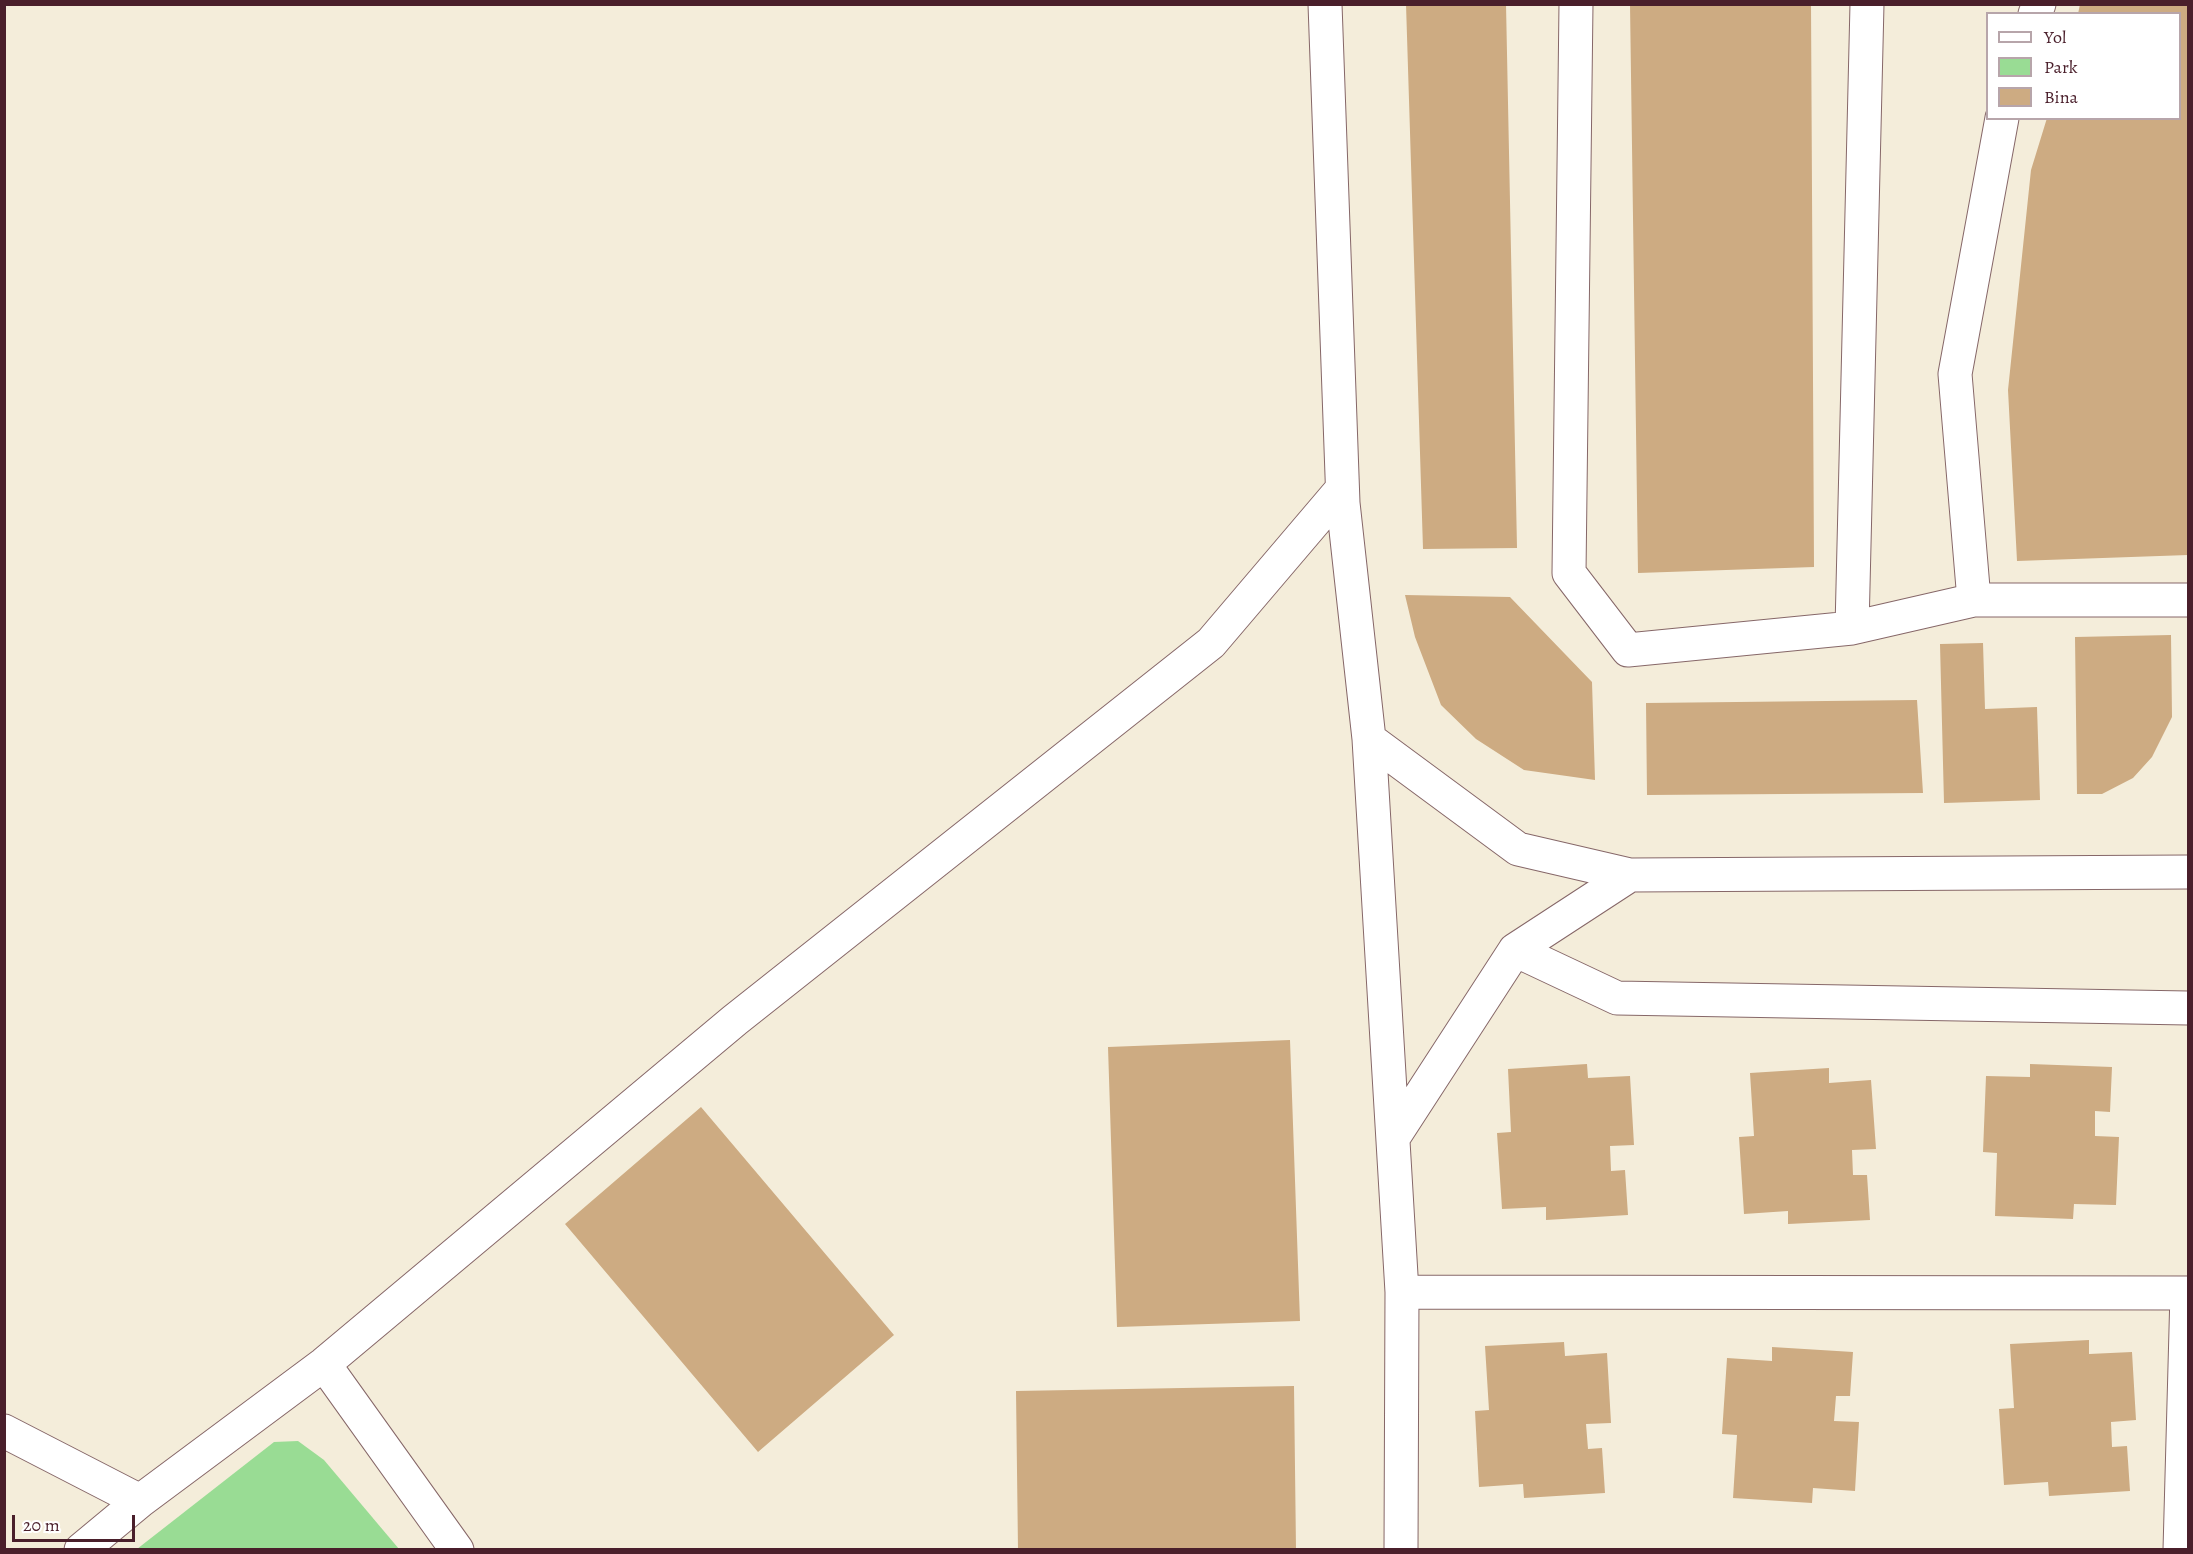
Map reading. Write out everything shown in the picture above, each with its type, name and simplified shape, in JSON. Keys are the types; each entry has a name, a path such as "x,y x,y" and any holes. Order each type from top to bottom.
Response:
{"street":[{"path":"1324,4 1342,489 1369,739 1402,1292 1401,1550"},
{"path":"1576,4 1569,573 1628,650 1852,628 1974,600 2188,600"},
{"path":"1852,628 1868,4"},
{"path":"1974,600 1955,374 2002,120"},
{"path":"81,1550 140,1501 324,1364 735,1020 1211,643 1342,489"},
{"path":"1369,739 1518,849 1630,874 2188,872"},
{"path":"1393,1138 1515,950 1630,874"},
{"path":"1515,950 1617,998 2188,1008"},
{"path":"1402,1292 2188,1293 2180,1550"},
{"path":"324,1364 457,1550"},
{"path":"4,1431 140,1501"}],"green space":[{"path":"298,1441 324,1460 399,1549 137,1549 274,1442"}],"building":[{"path":"1406,4 1506,4 1517,548 1423,549"},
{"path":"1630,4 1811,4 1814,567 1638,573"},
{"path":"2080,4 2188,4 2188,555 2017,561 2008,390 2031,170 2046,120 2181,120 2181,12 2078,12"},
{"path":"1405,595 1510,597 1592,682 1595,780 1524,770 1476,739 1441,705 1415,637"},
{"path":"2171,635 2172,717 2152,757 2133,778 2102,794 2077,794 2075,637"},
{"path":"1983,643 1985,709 2037,707 2040,800 1944,803 1940,644"},
{"path":"1917,700 1923,793 1647,795 1646,703"},
{"path":"1290,1040 1300,1321 1117,1327 1108,1047"},
{"path":"1587,1064 1588,1078 1630,1076 1634,1145 1610,1146 1611,1171 1625,1170 1628,1215 1546,1220 1546,1207 1502,1209 1497,1133 1511,1132 1508,1069"},
{"path":"2030,1064 2112,1067 2110,1112 2095,1111 2095,1136 2119,1137 2116,1205 2074,1204 2073,1219 1995,1216 1997,1153 1983,1152 1986,1076 2030,1077"},
{"path":"1829,1068 1829,1083 1871,1080 1876,1149 1852,1150 1853,1175 1867,1175 1870,1220 1788,1224 1788,1211 1744,1214 1739,1137 1754,1136 1750,1073"},
{"path":"701,1107 894,1335 758,1452 565,1224"},
{"path":"2089,1340 2089,1354 2132,1352 2136,1420 2111,1422 2112,1447 2127,1446 2130,1491 2049,1496 2048,1482 2004,1485 1999,1409 2014,1408 2010,1344"},
{"path":"1564,1342 1565,1356 1607,1353 1611,1423 1586,1424 1588,1449 1602,1448 1605,1493 1524,1498 1523,1484 1479,1487 1475,1411 1489,1410 1485,1346"},
{"path":"1772,1347 1853,1352 1850,1396 1836,1396 1834,1421 1859,1422 1855,1491 1813,1488 1812,1503 1733,1498 1737,1435 1722,1434 1727,1358 1772,1361"},
{"path":"1294,1386 1296,1550 1018,1550 1016,1391"}]}
